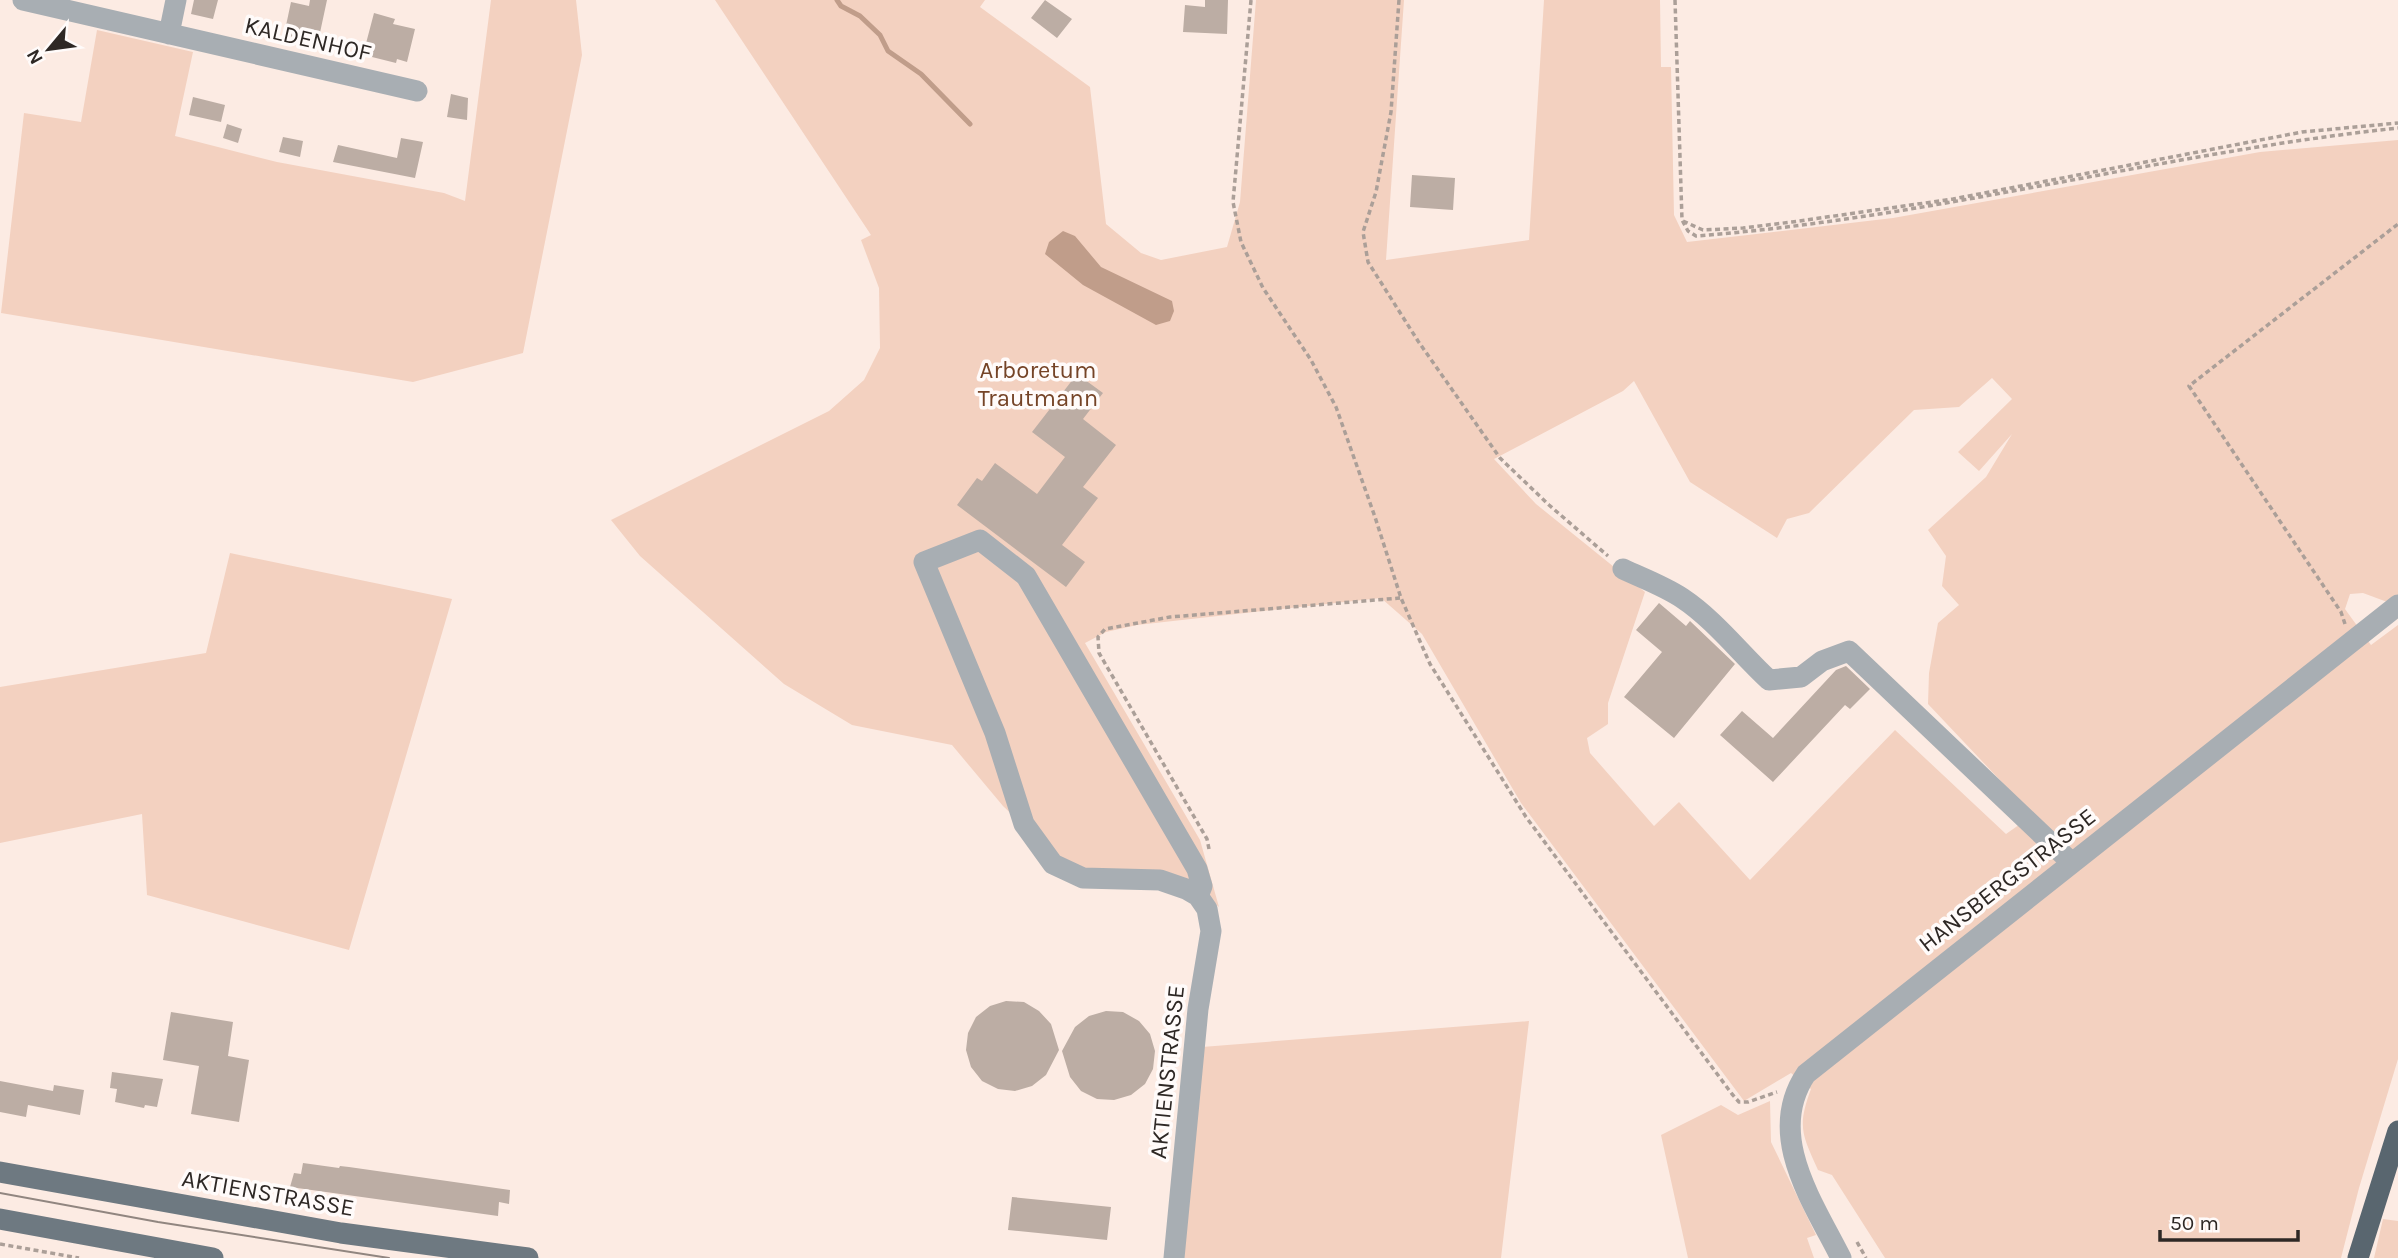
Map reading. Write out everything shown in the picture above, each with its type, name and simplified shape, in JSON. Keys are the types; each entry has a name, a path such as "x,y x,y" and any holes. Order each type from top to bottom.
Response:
{"highway":[{"path":"2358,1258 2398,1131"}],"main road":[{"name":"AKTIENSTRASSE","path":"0,1172 341,1233 528,1258"},
{"path":"0,1219 213,1258"}],"street":[{"name":"KALDENHOF","path":"23,0 417,91"},
{"path":"169,34 176,0"},
{"name":"AKTIENSTRASSE","path":"1174,1258 1198,1009 1211,931 1207,909 1198,896 1160,880 1083,878 1053,864 1024,824 995,733 924,562 980,540 1026,576 1197,869 1202,886 1198,896"},
{"path":"1623,569 1682,598 1727,635 1769,680 1801,677 1822,660 1849,651 2072,863"},
{"name":"HANSBERGSTRASSE","path":"1841,1258 1795,1162 1789,1124 1798,1085 1816,1064 2398,605"}],"path":[{"path":"1251,0 1233,202 1241,242 1263,288 1311,360 1336,407 1401,598 1430,664 1526,817 1732,1094 1739,1101 1748,1102 1798,1085"},
{"path":"1399,0 1391,112 1376,191 1363,232 1368,262 1418,341 1500,458 1623,569"},
{"path":"1675,0 1682,220 1688,231 1696,236 1793,226 1952,203 2310,137 2398,125"},
{"path":"1682,220 1703,230 1768,225 1953,199 2302,132 2398,125"},
{"path":"2350,643 2341,612 2189,386 2398,224"},
{"path":"1210,852 1207,839 1099,653 1098,637 1105,629 1170,617 1401,598"},
{"path":"0,1244 79,1258"}],"green space":[{"path":"491,0 576,0 582,55 523,353 413,382 1,313 24,113 81,122 97,30 193,52 175,136 277,162 444,193 465,201"},
{"name":"Arboretum Trautmann","path":"715,0 985,0 980,7 1090,87 1106,224 1141,253 1161,260 1227,247 1240,202 1256,0 1404,0 1386,260 1529,240 1544,0 1660,0 1661,67 1671,67 1674,215 1687,242 1893,218 2260,152 2398,140 2398,606 2363,593 2350,594 2345,609 2371,645 2398,625 2398,1059 2341,1258 1885,1258 1832,1175 1818,1170 1803,1130 1804,1113 1811,1089 1791,1073 1744,1101 1521,803 1422,634 1381,598 1137,625 1106,632 1085,643 1200,840 1219,907 1188,880 1092,871 1058,858 1003,806 952,745 852,725 784,684 640,556 611,520 829,411 864,380 880,348 879,288 861,240 871,235","holes":["1992,378 2012,399 1958,452 1979,471 2012,434 1986,477 1928,530 1946,556 1942,586 1959,605 1938,623 1929,673 1928,704 2033,815 2006,834 1895,730 1750,880 1679,802 1654,826 1590,753 1587,738 1608,724 1608,703 1645,592 1536,504 1494,459 1623,391 1634,381 1690,482 1777,538 1787,519 1809,513 1914,410 1959,407"]},
{"path":"230,553 452,599 349,950 147,895 142,814 0,843 0,687 206,653"},
{"path":"1529,1021 1501,1258 1184,1258 1202,1047"},
{"path":"1770,1101 1771,1142 1816,1235 1807,1238 1814,1258 1688,1258 1661,1135 1721,1105 1738,1115"},
{"path":"2383,1219 2398,1221 2398,1258 2374,1258"}],"shaded area":[{"path":"1063,231 1075,236 1101,267 1172,301 1174,311 1170,321 1156,325 1083,285 1045,254 1049,242"}],"building":[{"path":"194,0 218,0 213,19 191,14"},
{"path":"310,0 327,0 318,42 284,35 291,2 309,6"},
{"path":"1045,0 1072,19 1057,38 1031,18"},
{"path":"1205,0 1228,0 1227,34 1183,32 1185,5 1205,7"},
{"path":"374,13 395,19 393,24 415,29 407,62 397,59 396,63 372,57 373,53 364,51"},
{"path":"451,94 468,98 467,120 447,117"},
{"path":"193,97 225,105 221,122 189,115"},
{"path":"227,124 242,129 238,143 223,138"},
{"path":"283,137 303,141 300,157 279,152"},
{"path":"401,138 423,142 415,178 333,162 338,145 397,158"},
{"path":"1412,175 1455,178 1453,210 1410,207"},
{"path":"1077,374 1103,393 1083,419 1116,445 1083,487 1098,498 1062,545 1085,562 1066,587 957,505 977,478 982,481 995,463 1037,494 1065,457 1032,432"},
{"path":"1659,603 1686,626 1690,621 1735,664 1674,738 1624,697 1662,652 1636,630"},
{"path":"1846,666 1870,689 1850,709 1845,705 1773,782 1720,735 1742,711 1773,738 1836,670"},
{"path":"1006,1001 1024,1002 1039,1011 1051,1024 1059,1050 1046,1075 1032,1086 1015,1091 998,1089 982,1081 971,1067 966,1050 968,1033 976,1017 990,1006"},
{"path":"1106,1011 1123,1012 1139,1021 1150,1034 1155,1051 1153,1069 1145,1084 1131,1095 1114,1100 1097,1099 1081,1091 1070,1077 1062,1051 1075,1027 1089,1016"},
{"path":"171,1012 233,1022 228,1056 249,1060 239,1122 191,1114 199,1066 163,1060"},
{"path":"112,1072 163,1079 157,1107 145,1105 144,1108 115,1102 117,1089 110,1088"},
{"path":"0,1081 53,1091 54,1085 84,1090 80,1115 28,1105 26,1117 0,1112"},
{"path":"303,1163 510,1190 509,1204 499,1202 498,1216 290,1187 294,1173 301,1174"},
{"path":"1012,1197 1111,1207 1107,1240 1008,1230"}],"waterway":[{"path":"837,0 841,6 860,16 880,35 888,51 921,74 970,124"}],"tram line":[{"path":"0,1193 158,1222 389,1258"}]}
